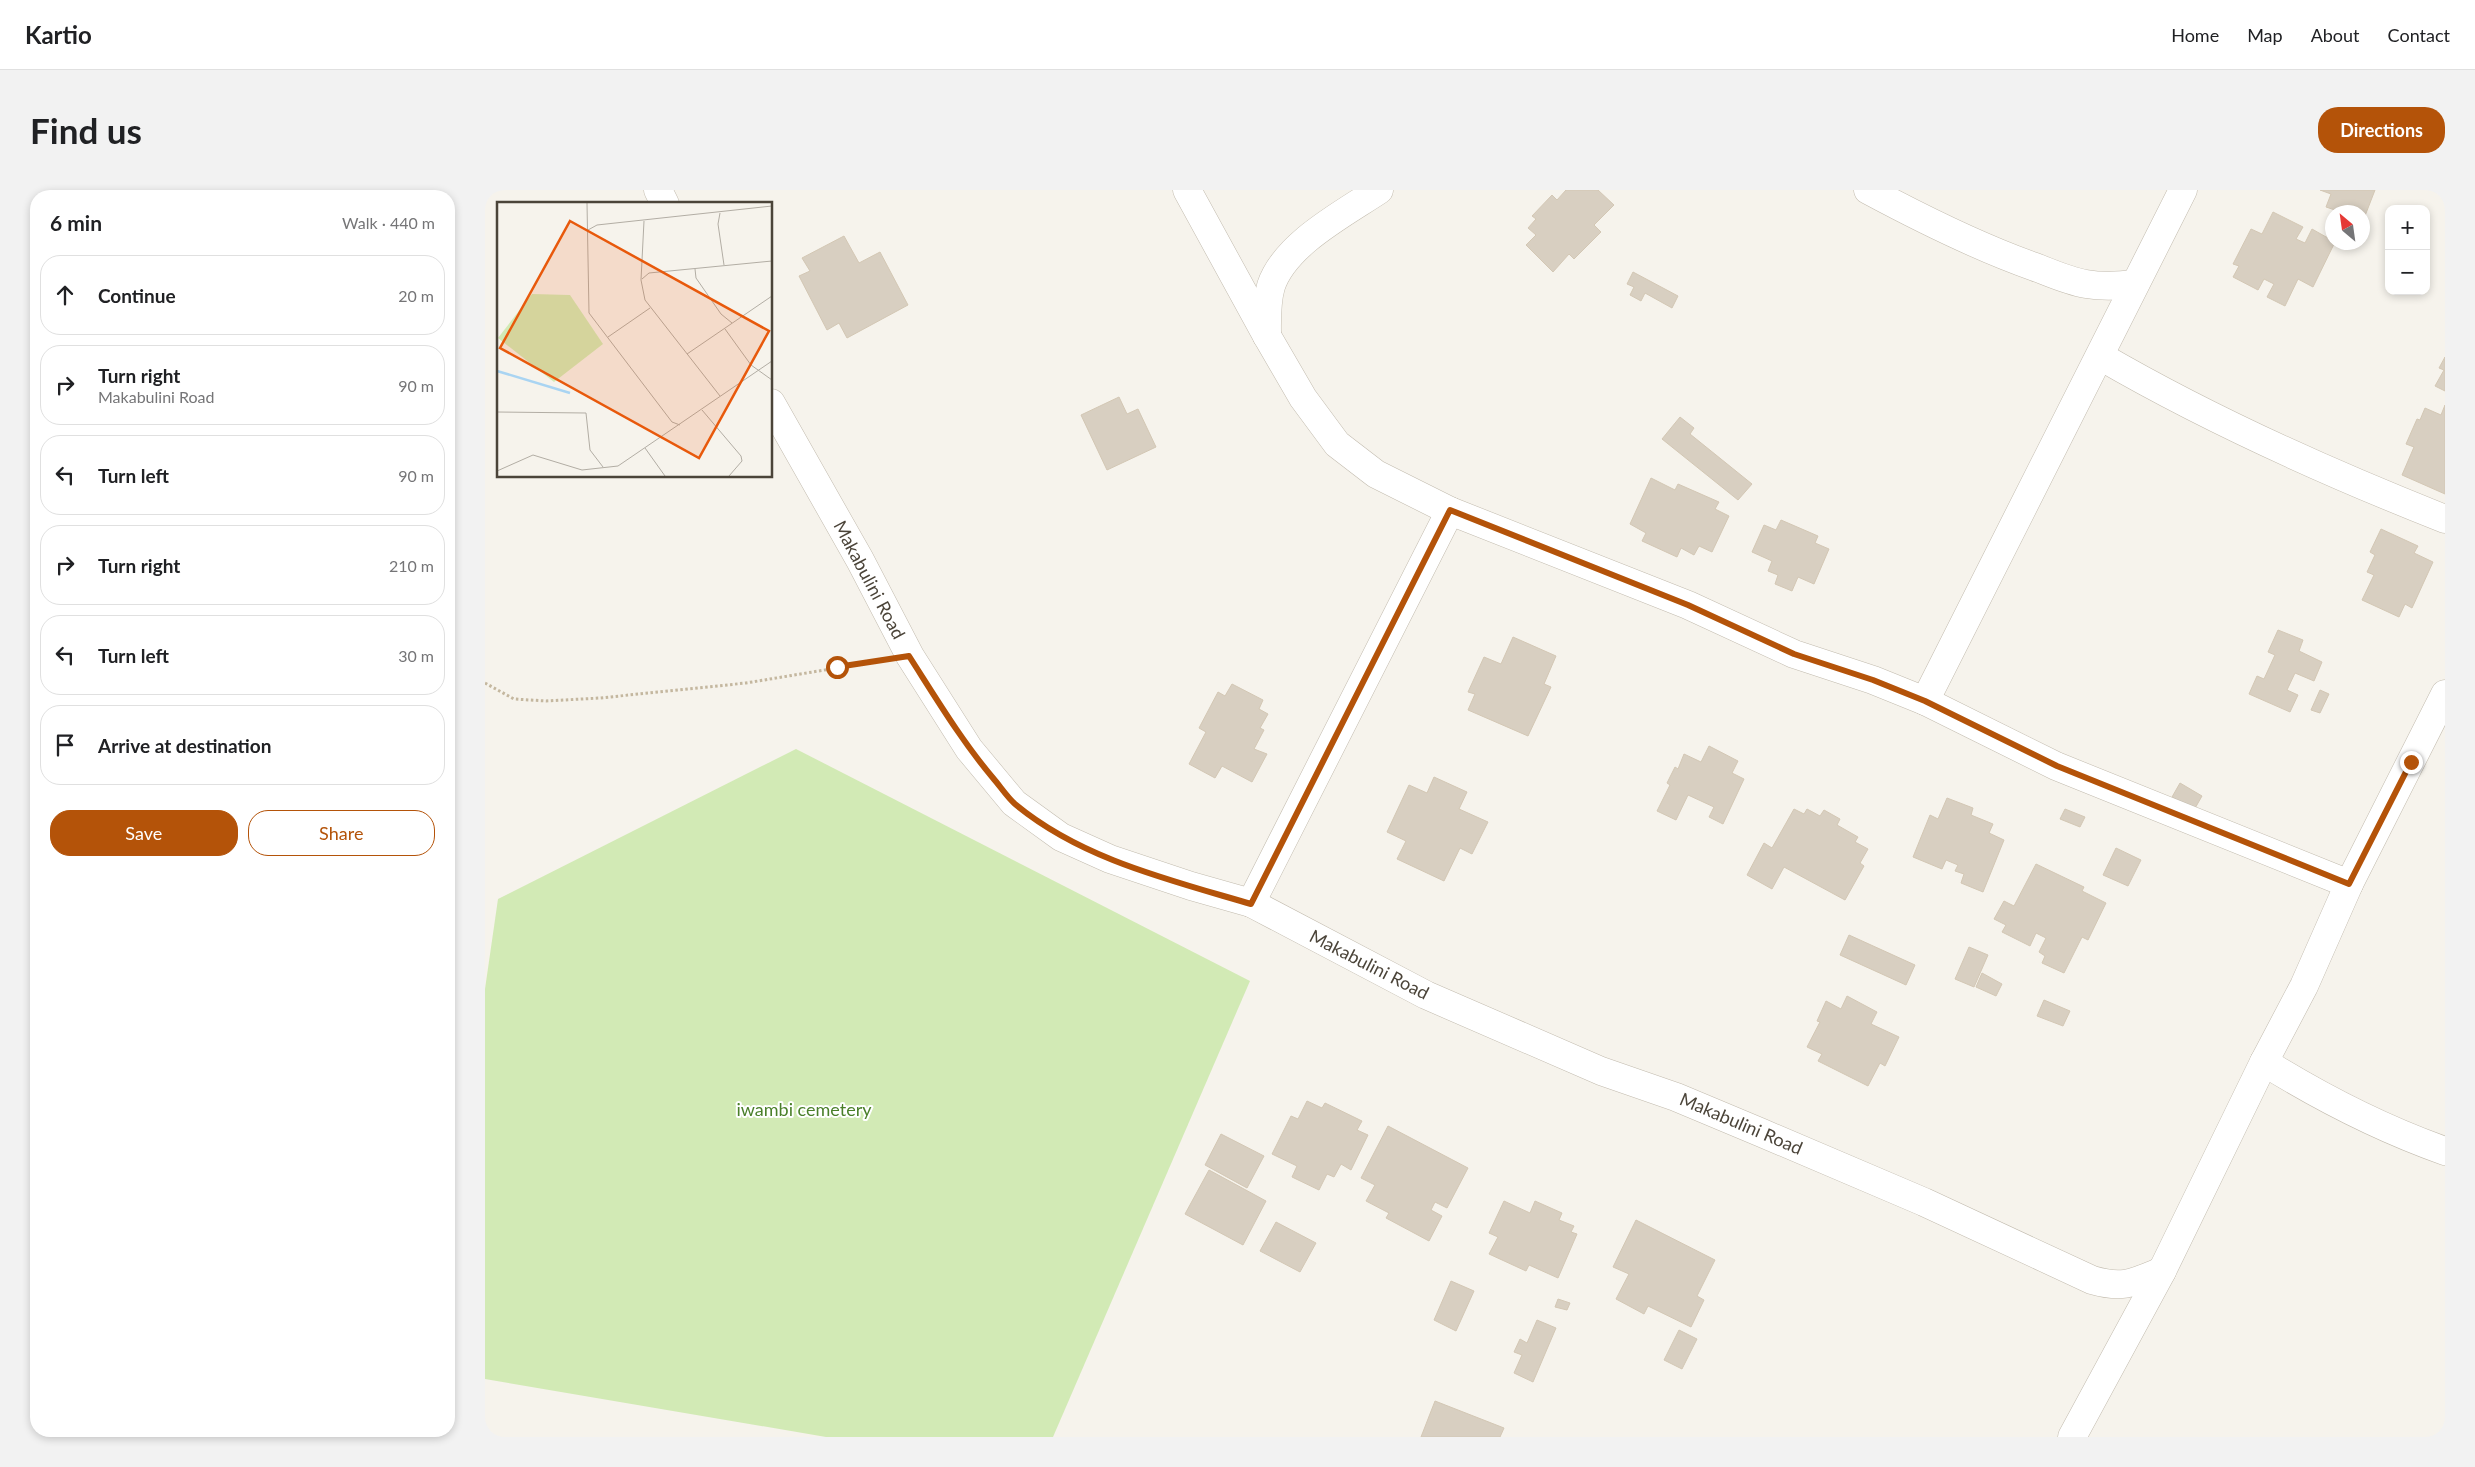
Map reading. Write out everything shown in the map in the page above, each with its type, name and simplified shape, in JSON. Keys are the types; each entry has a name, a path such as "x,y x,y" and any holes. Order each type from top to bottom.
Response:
{"street":[{"path":"658,190 664,202"},
{"path":"1187,190 1303,398 1337,444 1376,474 1450,510 1688,605 1794,654 1873,680 1925,701 2057,766 2349,884"},
{"path":"1267,336 1271,288 1283,261 1295,248 1379,190"},
{"path":"1868,190 1952,232 2014,260 2085,284 2107,286 2135,284"},
{"path":"1925,701 2183,190"},
{"path":"2100,356 2151,386 2263,442 2445,518"},
{"name":"Makabulini Road","path":"773,407 860,560 909,656 969,749 1014,803 1061,836 1110,859 1251,904 1443,1002 1601,1071 1676,1097 1762,1132 1924,1202 2092,1280 2112,1286 2133,1283 2162,1271"},
{"path":"1251,904 1450,510"},
{"path":"2072,1437 2162,1271 2264,1062 2304,986 2349,884 2445,694"},
{"path":"2264,1062 2316,1094 2364,1119 2445,1151"}],"path":[{"path":"485,683 515,699 546,701 600,698 746,683 909,656"}],"green space":[{"name":"iwambi cemetery","path":"796,749 1250,981 1053,1437 826,1437 485,1379 485,989 498,899"}],"building":[{"path":"1566,190 1598,190 1614,205 1594,225 1601,232 1574,259 1569,254 1553,272 1526,245 1536,235 1528,228 1536,219 1532,216 1552,195 1557,200"},
{"path":"2320,190 2375,190 2369,205 2327,205 2331,194"},
{"path":"2273,212 2303,227 2296,239 2305,243 2312,229 2325,236 2325,250 2331,250 2313,287 2298,279 2285,306 2267,297 2274,284 2264,279 2258,290 2233,277 2239,266 2233,264 2251,229 2262,234"},
{"path":"844,236 859,263 880,252 908,305 847,338 839,323 827,330 799,276 810,271 802,258"},
{"path":"1633,272 1678,296 1672,308 1645,293 1641,301 1630,295 1634,287 1627,284"},
{"path":"2445,357 2445,391 2435,386 2444,370 2439,368"},
{"path":"1119,397 1127,414 1138,409 1156,447 1107,470 1081,415"},
{"path":"2445,405 2445,494 2402,475 2414,447 2406,444 2417,419 2420,420 2425,408 2441,415"},
{"path":"1680,417 1694,428 1690,434 1752,484 1738,500 1662,439"},
{"path":"1651,478 1675,490 1678,484 1719,502 1715,509 1729,516 1712,552 1699,546 1694,555 1681,548 1677,557 1642,541 1646,533 1630,524"},
{"path":"1781,520 1818,536 1815,543 1829,549 1814,584 1798,577 1792,591 1775,584 1778,575 1768,571 1772,561 1752,552 1764,525 1776,530"},
{"path":"2381,529 2418,546 2414,553 2433,562 2412,608 2405,604 2399,617 2362,600 2374,575 2367,572 2375,555 2370,552"},
{"path":"2278,630 2303,640 2299,651 2322,662 2314,681 2295,673 2287,690 2298,695 2290,712 2249,694 2257,676 2264,679 2275,655 2268,652"},
{"path":"1513,637 1556,656 1544,684 1551,687 1528,736 1468,710 1475,694 1468,692 1484,657 1501,664"},
{"path":"1232,684 1263,700 1259,709 1268,714 1260,728 1264,730 1254,749 1267,754 1252,782 1222,766 1215,778 1189,764 1206,732 1199,728 1218,692 1225,696"},
{"path":"2320,690 2329,694 2320,713 2311,710"},
{"path":"1709,746 1738,761 1732,773 1744,779 1723,824 1709,817 1714,807 1688,795 1676,820 1657,811 1670,785 1667,783 1675,767 1678,769 1684,754 1701,762"},
{"path":"1434,777 1467,792 1459,809 1488,822 1472,854 1460,848 1444,881 1397,859 1406,841 1387,832 1409,785 1427,793"},
{"path":"2180,783 2202,796 2194,810 2172,797"},
{"path":"1947,798 1973,808 1971,815 1993,824 1989,833 2004,840 1983,892 1961,883 1964,874 1955,871 1958,865 1946,860 1942,869 1913,857 1930,815 1938,819"},
{"path":"1794,809 1804,814 1807,809 1820,816 1824,810 1840,819 1837,825 1858,837 1855,842 1868,849 1860,863 1864,866 1845,900 1784,867 1772,889 1747,875 1764,843 1772,848"},
{"path":"2065,809 2085,817 2080,827 2060,819"},
{"path":"2116,848 2141,860 2128,886 2103,875"},
{"path":"2036,864 2084,887 2082,891 2106,903 2088,940 2082,937 2064,973 2042,963 2045,956 2039,952 2046,938 2036,933 2030,946 2002,932 2006,925 1994,919 2004,901 2014,906"},
{"path":"1849,935 1915,965 1906,985 1840,955"},
{"path":"1969,947 1988,955 1974,987 1955,979"},
{"path":"1982,973 2002,984 1996,996 1976,987"},
{"path":"1847,996 1877,1012 1871,1024 1899,1037 1885,1066 1880,1063 1868,1086 1818,1061 1822,1054 1807,1047 1820,1022 1817,1021 1826,1001 1841,1009"},
{"path":"2044,1000 2070,1011 2063,1026 2037,1016"},
{"path":"1307,1101 1322,1108 1325,1103 1362,1121 1357,1130 1368,1135 1351,1170 1341,1164 1334,1177 1327,1174 1319,1190 1292,1177 1297,1166 1272,1154 1291,1116 1298,1119"},
{"path":"1388,1126 1468,1168 1447,1208 1435,1202 1431,1210 1442,1216 1429,1241 1386,1218 1389,1213 1366,1201 1375,1185 1361,1178"},
{"path":"1221,1134 1264,1156 1247,1188 1205,1165"},
{"path":"1209,1170 1266,1201 1243,1245 1185,1214"},
{"path":"1504,1201 1530,1213 1535,1201 1562,1213 1559,1220 1574,1226 1571,1232 1577,1234 1558,1278 1529,1265 1526,1271 1489,1254 1498,1237 1489,1233"},
{"path":"1636,1220 1715,1260 1697,1296 1704,1300 1691,1327 1648,1306 1644,1314 1616,1299 1629,1274 1613,1267"},
{"path":"1276,1222 1316,1243 1300,1272 1260,1251"},
{"path":"1451,1281 1474,1291 1456,1331 1434,1320"},
{"path":"1558,1299 1570,1303 1567,1310 1555,1307"},
{"path":"1537,1320 1556,1328 1533,1382 1514,1373 1522,1355 1514,1352 1520,1339 1527,1343"},
{"path":"1679,1330 1697,1339 1682,1369 1664,1360"},
{"path":"1435,1401 1504,1428 1500,1437 1421,1437"}],"route":[{"path":"837,667 909,656 969,749 1014,803 1061,836 1110,859 1251,904 1450,510 1688,605 1794,654 1873,680 1925,701 2057,766 2349,884 2411,762"}]}
